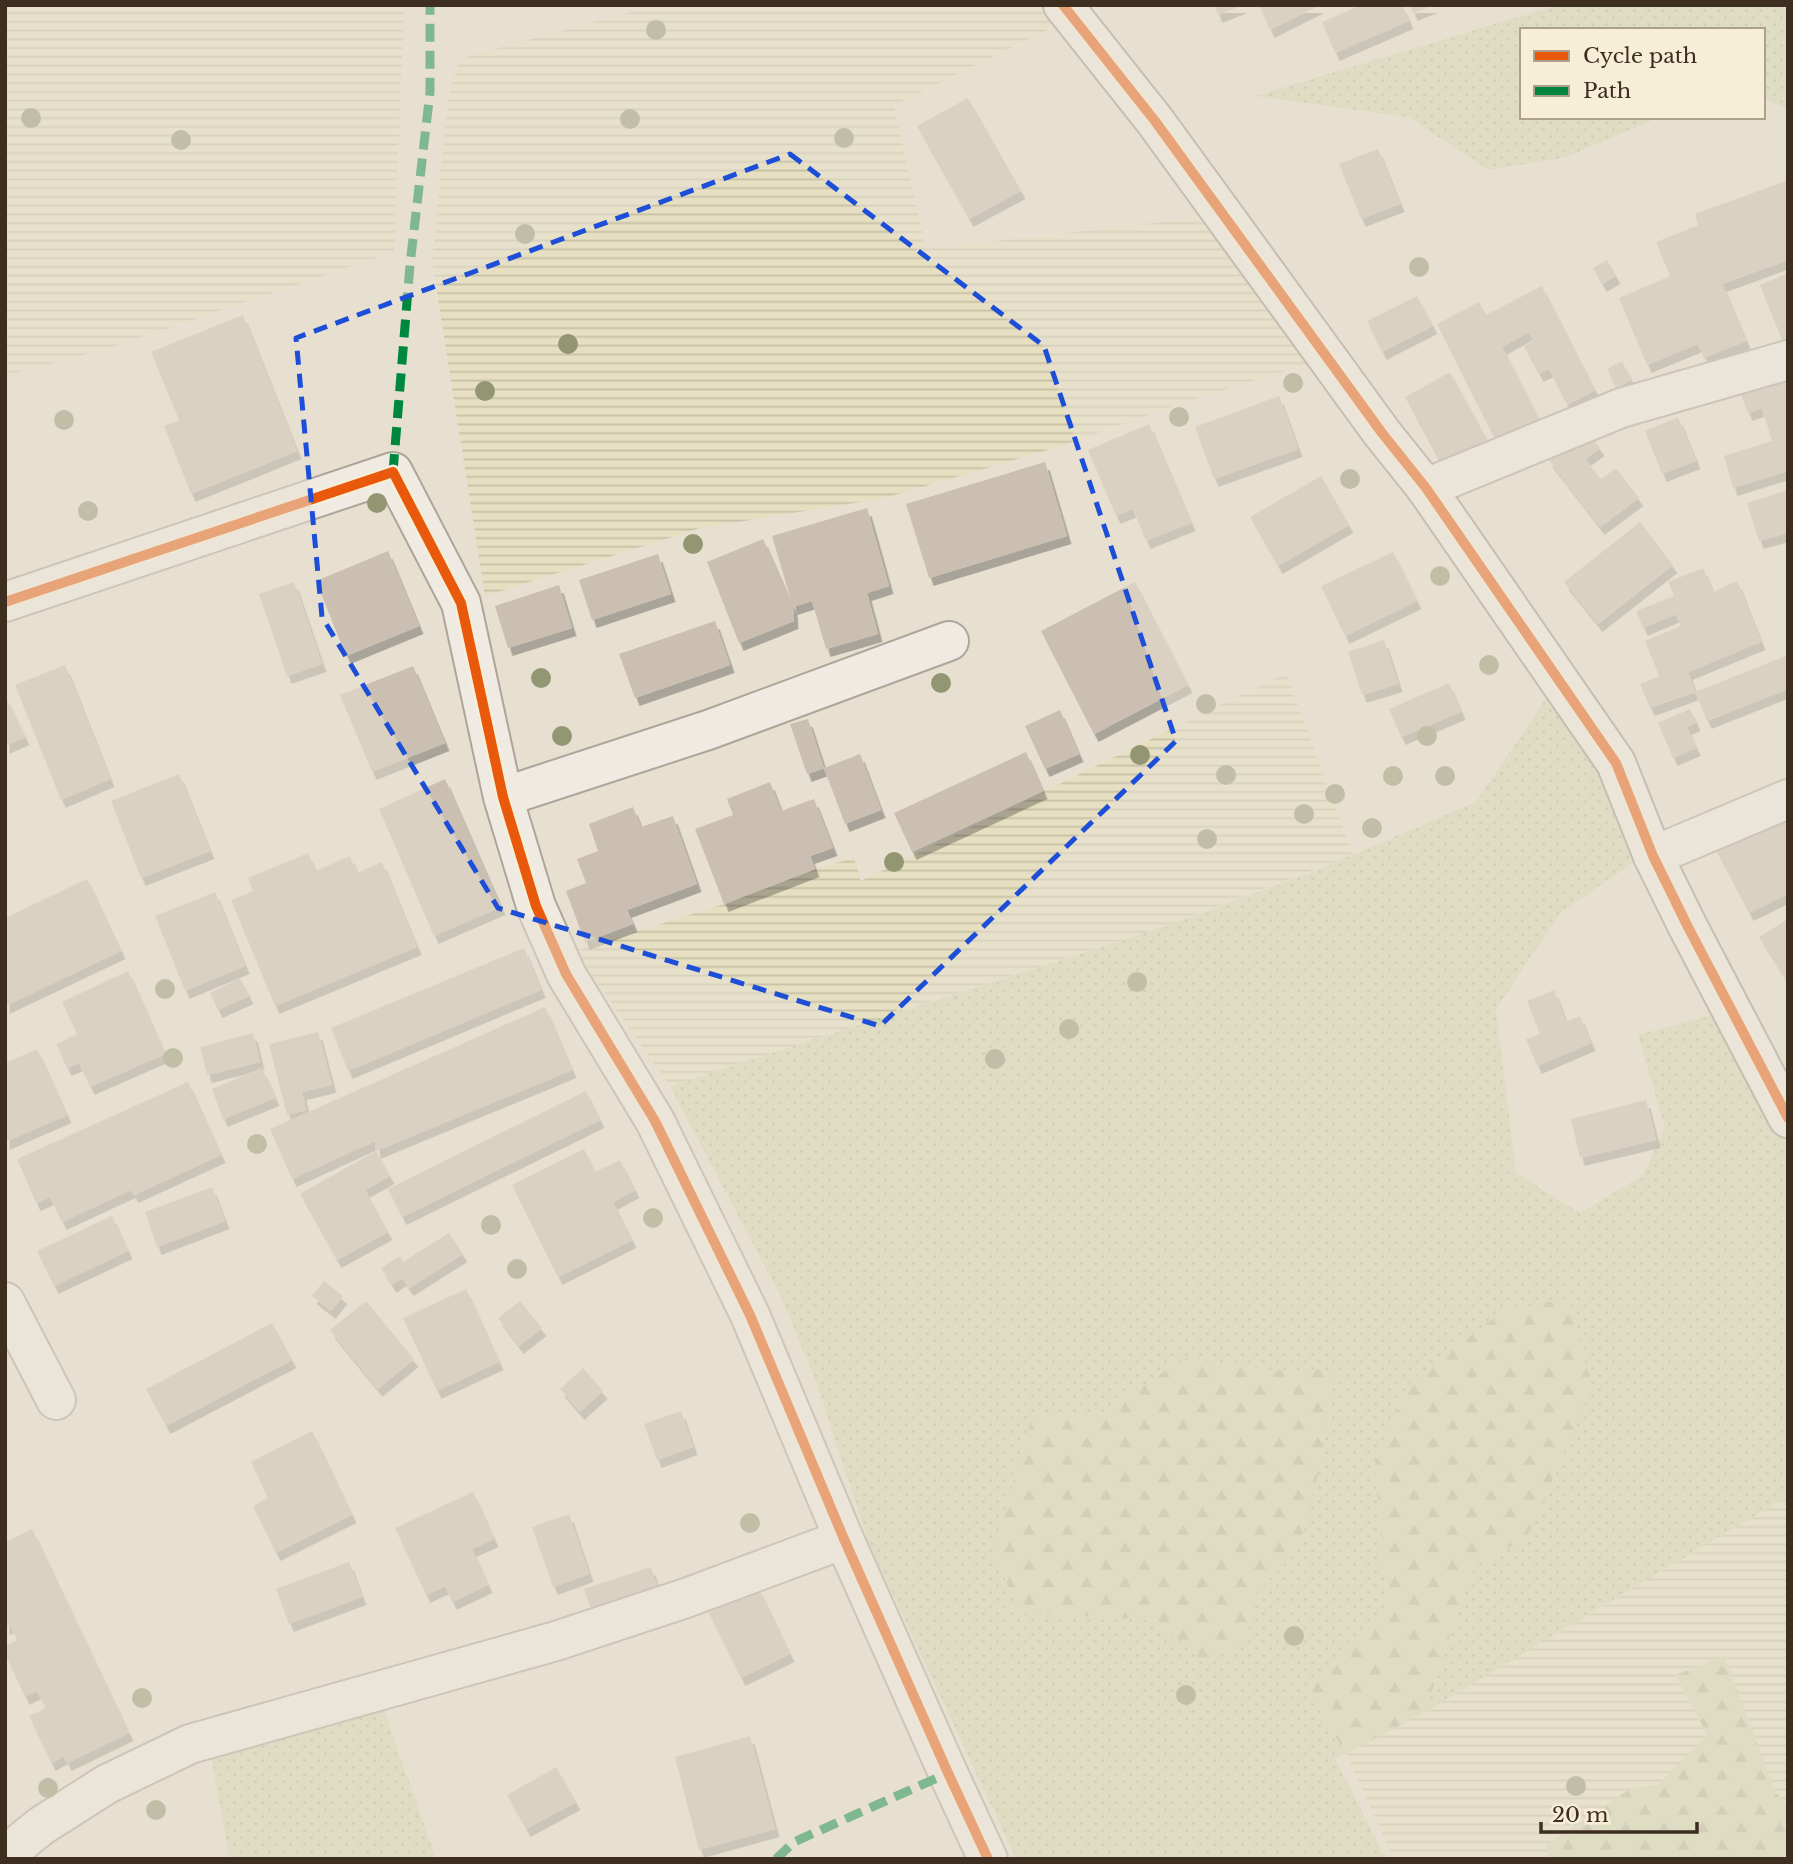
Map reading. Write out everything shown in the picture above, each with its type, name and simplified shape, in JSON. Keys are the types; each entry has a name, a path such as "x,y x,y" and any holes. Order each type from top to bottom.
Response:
{"street":[{"path":"1063,5 1155,121 1374,422 1426,488 1616,764 1653,856 1788,1118"},
{"path":"1426,488 1621,408 1788,360"},
{"path":"5,602 393,472 461,603 503,797 536,906 566,974 655,1121 750,1315 844,1539 988,1859"},
{"path":"503,797 708,730 949,641"},
{"path":"1653,856 1788,799"},
{"path":"5,1302 55,1400"},
{"path":"5,1855 41,1826 107,1784 190,1744 556,1641 686,1598 844,1539"}],"highlighted area":[{"path":"790,154 1044,346 1176,741 880,1026 498,908 322,617 296,338"}],"shaded area":[{"path":"5,5 404,5 394,252 103,350 5,375"},
{"path":"656,5 1048,5 1062,23 894,105 926,249 1197,218 1320,360 1182,403 1061,446 885,498 701,528 485,596 432,260 448,100 459,59"},
{"path":"1286,673 1353,855 1156,929 670,1086 575,951 724,904 815,869 854,858 861,881"},
{"path":"1788,1496 1788,1831 1741,1859 1394,1859 1346,1754 1425,1712"}],"green space":[{"path":"1558,5 1788,5 1788,110 1765,99 1765,28 1520,28 1520,119 1654,119 1564,158 1488,170 1408,117 1255,96"},
{"path":"1555,685 1643,856 1560,913 1496,1009 1516,1173 1580,1213 1643,1175 1665,1128 1638,1035 1723,1012 1788,1142 1788,1496 1425,1712 1473,1566 1526,1539 1503,1311 1412,1381 1375,1462 1382,1565 1389,1606 1307,1690 1346,1754 1335,1758 1386,1859 1016,1859 868,1541 818,1387 781,1297 670,1086 1163,927 1310,873 1476,802","holes":["1185,1358 1267,1370 1335,1370 1299,1549 1257,1592 1242,1647 1202,1661 1156,1620 1020,1613 1099,1415"]},
{"path":"1566,1299 1593,1387 1526,1539 1473,1566 1425,1712 1346,1754 1307,1690 1389,1606 1382,1565 1375,1462 1412,1380 1503,1311"},
{"path":"1185,1358 1267,1370 1336,1370 1321,1463 1299,1549 1257,1592 1243,1647 1202,1661 1156,1620 1020,1613 993,1552 1033,1413 1099,1415"},
{"path":"1724,1656 1776,1793 1788,1806 1788,1859 1548,1859 1546,1845 1632,1788 1658,1785 1707,1735 1676,1675"},
{"path":"384,1709 436,1859 230,1859 210,1752"}],"building":[{"path":"1214,5 1243,5 1218,15"},
{"path":"1259,5 1320,5 1270,30"},
{"path":"1361,5 1402,5 1409,21 1335,53 1322,22"},
{"path":"1410,5 1433,5 1413,13"},
{"path":"968,98 1021,191 969,219 917,126"},
{"path":"1378,149 1400,204 1361,219 1339,164"},
{"path":"1788,180 1788,260 1722,284 1746,341 1704,358 1698,344 1647,365 1619,298 1670,276 1656,242 1698,225 1695,214"},
{"path":"1607,260 1616,276 1602,284 1593,268"},
{"path":"1788,273 1788,337 1782,340 1760,285"},
{"path":"1542,286 1595,390 1567,405 1549,369 1539,374 1524,346 1533,341 1529,332 1502,347 1544,428 1501,451 1437,324 1479,302 1486,315"},
{"path":"1417,296 1433,326 1382,352 1367,321"},
{"path":"243,315 297,451 191,494 164,426 179,420 151,352"},
{"path":"1622,361 1631,380 1616,388 1607,369"},
{"path":"1450,372 1490,445 1444,470 1405,397"},
{"path":"1788,381 1788,471 1733,488 1724,456 1772,441 1762,408 1748,413 1741,395"},
{"path":"1279,396 1298,449 1214,479 1195,427"},
{"path":"1678,417 1696,461 1662,474 1645,431"},
{"path":"1149,424 1191,523 1146,541 1133,509 1116,516 1088,450"},
{"path":"1587,430 1600,448 1585,459 1601,479 1616,468 1639,498 1600,527 1548,459"},
{"path":"1045,462 1067,536 929,578 906,504"},
{"path":"1321,476 1349,525 1278,566 1250,517"},
{"path":"1788,490 1788,533 1759,541 1747,503"},
{"path":"867,508 889,586 867,593 878,634 826,649 812,601 793,607 772,536"},
{"path":"1640,522 1673,565 1598,624 1564,582"},
{"path":"763,539 793,607 794,621 739,643 707,562"},
{"path":"388,551 419,626 346,656 316,581"},
{"path":"1393,552 1417,601 1345,636 1321,586"},
{"path":"658,554 671,594 592,620 579,580"},
{"path":"1703,568 1713,592 1737,581 1761,642 1688,672 1695,692 1650,708 1640,684 1659,676 1645,641 1681,626 1676,614 1643,628 1636,611 1674,596 1668,582"},
{"path":"294,582 322,664 287,676 259,594"},
{"path":"1135,582 1188,685 1094,734 1041,631"},
{"path":"559,585 572,628 508,648 495,606"},
{"path":"715,621 730,665 635,698 619,654"},
{"path":"1384,640 1398,684 1362,695 1348,652"},
{"path":"1788,655 1788,689 1707,721 1695,692"},
{"path":"65,665 110,779 61,800 15,685"},
{"path":"413,666 445,743 372,772 340,695"},
{"path":"1449,683 1461,712 1401,737 1389,709"},
{"path":"5,696 25,737 5,746"},
{"path":"1690,709 1696,723 1687,727 1696,748 1673,758 1658,723"},
{"path":"1060,710 1079,754 1045,769 1025,726"},
{"path":"808,719 824,768 807,774 790,724"},
{"path":"1026,752 1043,791 912,852 894,813"},
{"path":"860,754 881,810 845,824 824,768"},
{"path":"179,774 210,851 141,878 111,801"},
{"path":"445,779 501,907 434,936 379,809"},
{"path":"770,782 781,811 814,799 833,848 810,856 815,869 724,904 695,829 733,815 727,799"},
{"path":"1788,804 1788,894 1749,913 1713,844"},
{"path":"633,807 641,827 673,816 697,884 627,910 633,924 585,942 566,891 586,883 577,859 598,851 589,824"},
{"path":"308,853 316,871 350,856 357,873 382,862 417,947 275,1006 231,900 253,891 248,878"},
{"path":"87,879 121,951 5,1006 5,918"},
{"path":"215,892 245,966 185,991 155,916"},
{"path":"1788,919 1788,983 1759,937"},
{"path":"524,948 541,990 348,1071 331,1028"},
{"path":"128,971 165,1054 90,1087 79,1063 67,1068 56,1044 77,1034 62,1002"},
{"path":"240,978 249,996 218,1010 210,993"},
{"path":"1554,990 1566,1022 1580,1016 1591,1043 1537,1066 1526,1039 1540,1034 1527,1001"},
{"path":"545,1007 572,1070 376,1151 375,1141 292,1179 270,1129"},
{"path":"318,1032 332,1085 302,1092 306,1110 287,1115 269,1044"},
{"path":"253,1033 260,1062 207,1075 200,1047"},
{"path":"37,1049 67,1115 5,1142 5,1063"},
{"path":"262,1068 275,1098 223,1119 212,1089"},
{"path":"188,1082 221,1155 134,1195 131,1190 62,1222 50,1197 36,1203 17,1159"},
{"path":"586,1091 600,1120 402,1217 388,1189"},
{"path":"1646,1100 1656,1140 1580,1158 1571,1119"},
{"path":"584,1149 595,1172 620,1160 635,1190 613,1202 632,1240 558,1277 512,1185"},
{"path":"376,1151 390,1176 365,1190 388,1232 337,1260 300,1194"},
{"path":"212,1187 225,1221 157,1247 145,1212"},
{"path":"112,1216 128,1251 54,1286 37,1251"},
{"path":"449,1233 463,1254 409,1288 402,1278 392,1285 381,1268 400,1256 403,1262"},
{"path":"324,1281 343,1296 331,1311 312,1296"},
{"path":"466,1289 499,1362 437,1391 403,1318"},
{"path":"366,1301 414,1359 378,1389 330,1330"},
{"path":"520,1301 542,1328 519,1346 498,1318"},
{"path":"272,1323 292,1360 166,1426 146,1389"},
{"path":"583,1368 603,1391 580,1412 560,1389"},
{"path":"681,1411 693,1447 657,1460 644,1424"},
{"path":"312,1431 352,1515 276,1553 253,1506 268,1498 251,1462"},
{"path":"473,1492 494,1539 472,1549 488,1585 452,1602 445,1586 426,1595 395,1528"},
{"path":"569,1514 589,1574 553,1587 532,1527"},
{"path":"32,1529 129,1733 67,1763 64,1756 51,1763 29,1716 46,1708 37,1691 25,1697 5,1654 5,1646 17,1640 10,1625 5,1627 5,1542"},
{"path":"349,1562 362,1597 289,1624 276,1589"},
{"path":"651,1567 658,1590 592,1612 584,1589"},
{"path":"759,1589 790,1654 741,1678 709,1613"},
{"path":"750,1736 775,1829 699,1850 675,1757"},
{"path":"556,1767 576,1802 526,1829 507,1795"}],"marked path":[{"path":"393,472 410,265 430,92 430,5"},
{"path":"776,1859 794,1842 948,1773"}],"cycle path":[{"path":"1063,5 1155,121 1382,433 1426,488 1616,763 1653,856 1788,1118"},
{"path":"5,602 393,472 461,603 503,797 536,906 566,974 655,1121 750,1315 844,1539 988,1859"}]}
